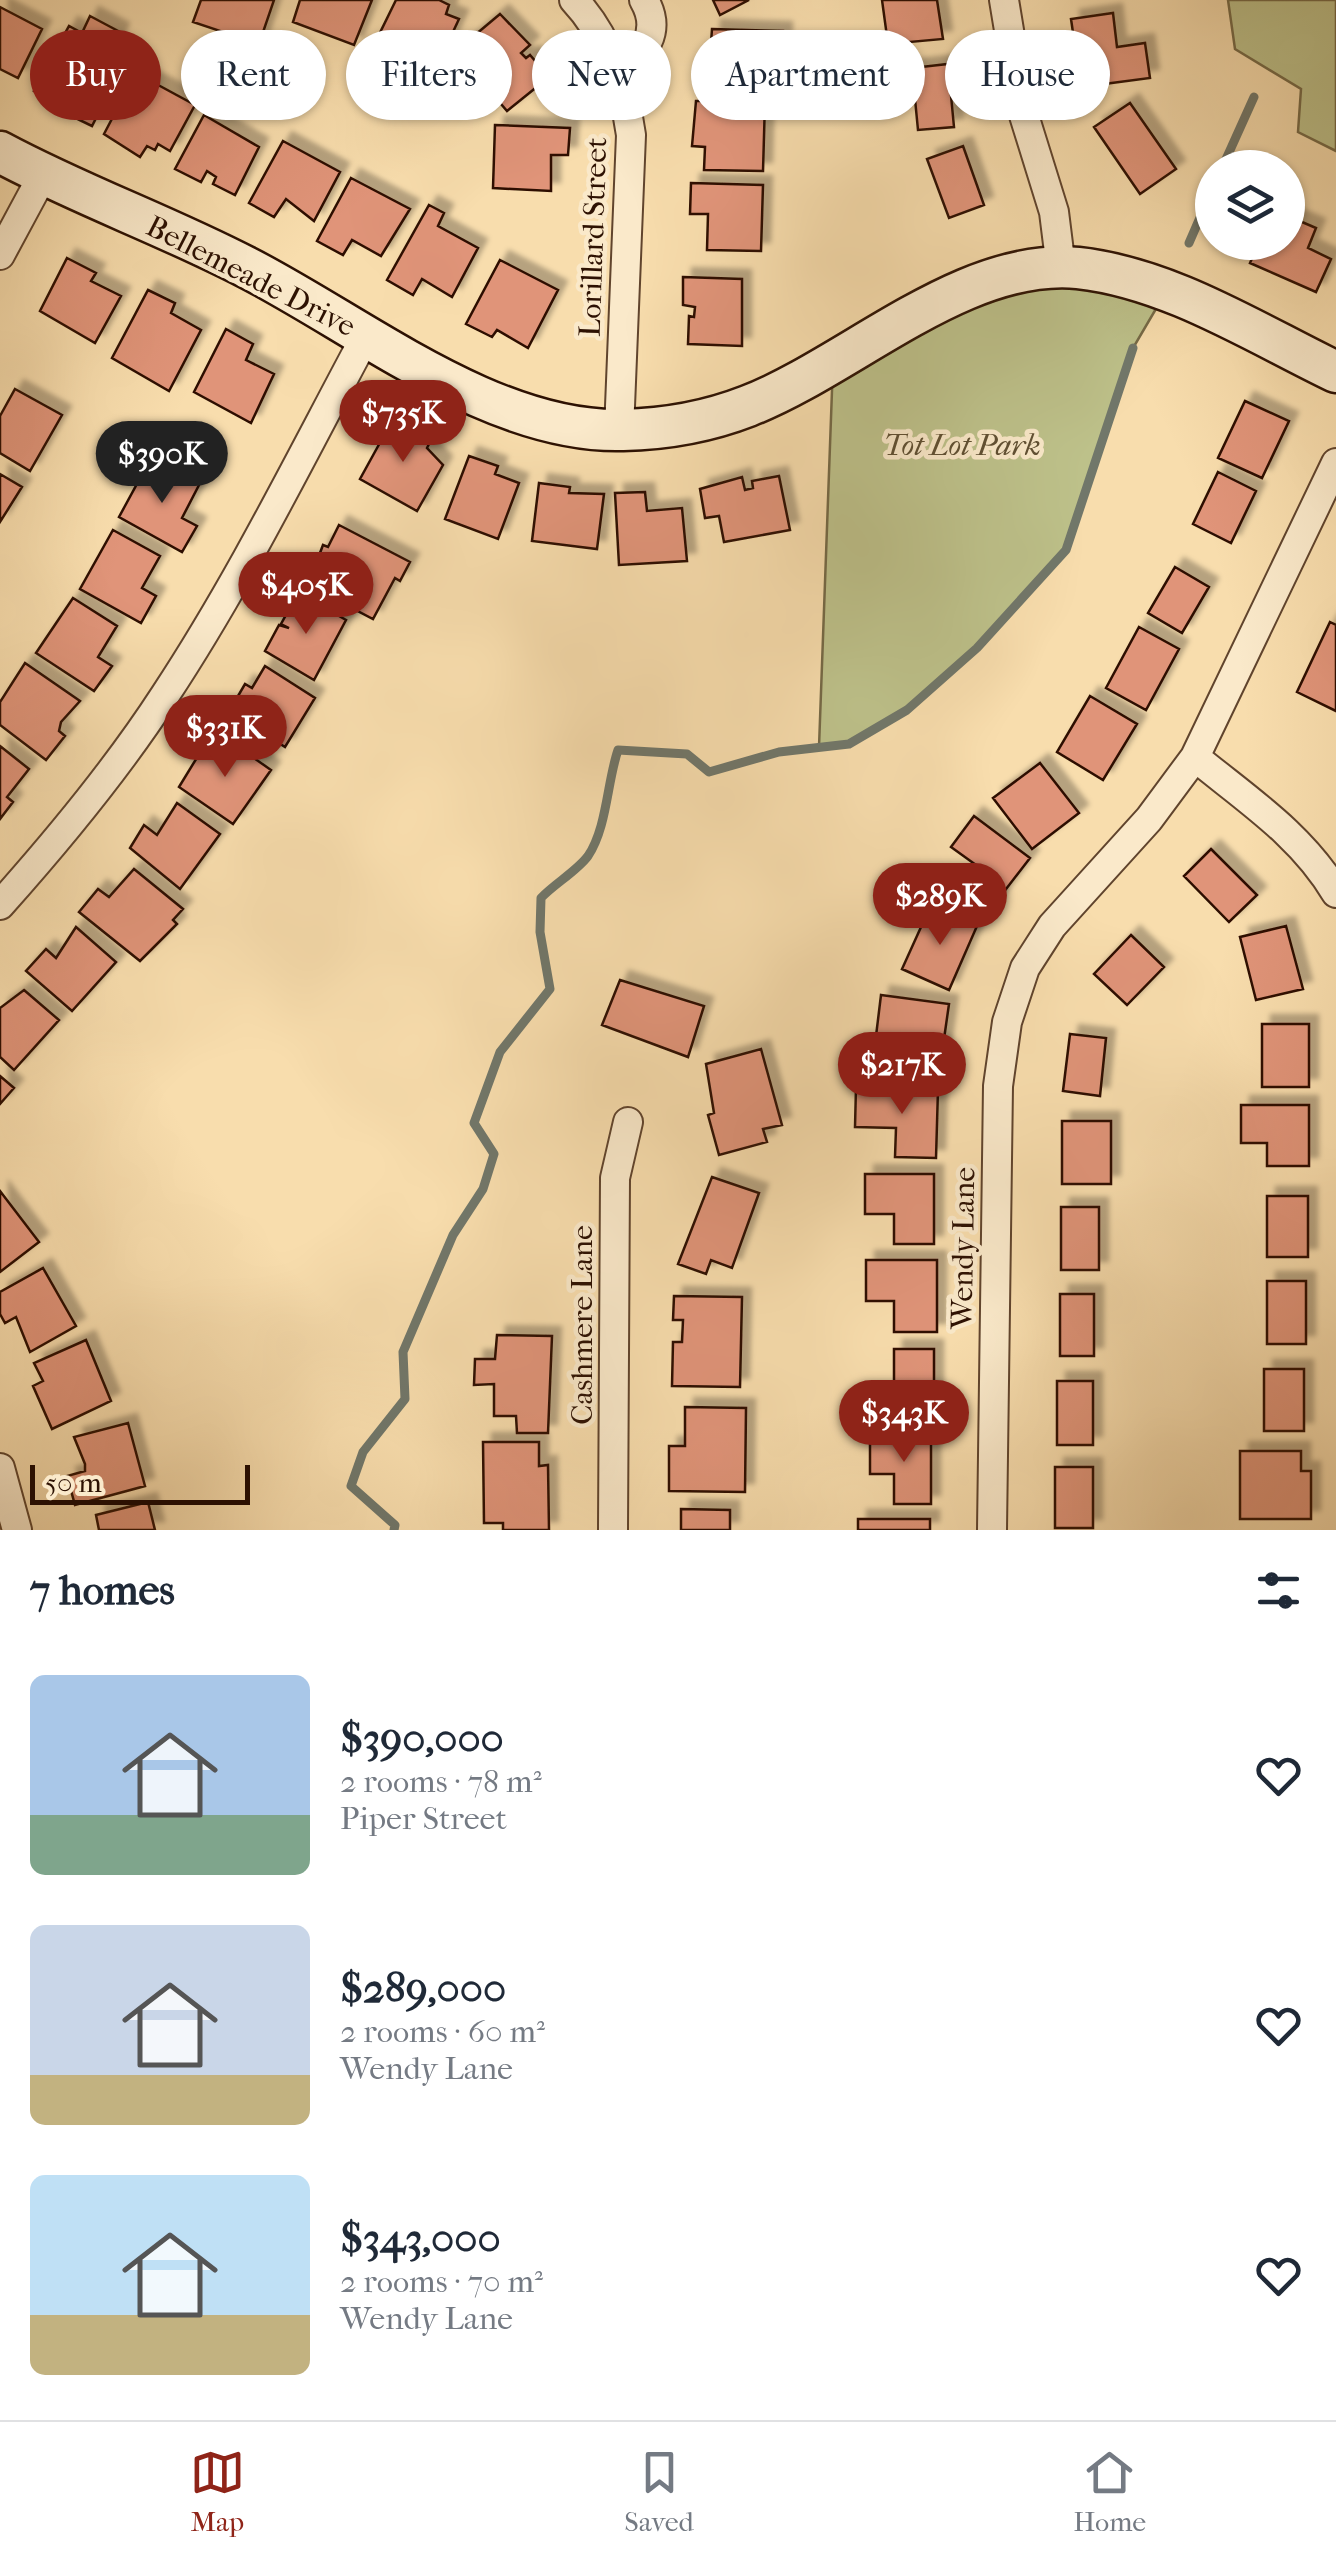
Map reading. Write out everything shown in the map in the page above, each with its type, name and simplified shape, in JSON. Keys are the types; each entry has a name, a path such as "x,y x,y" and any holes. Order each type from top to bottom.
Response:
{"street":[{"name":"Lorillard Street","path":"574,0 592,30"},
{"path":"644,0 651,30"},
{"path":"1004,0 1022,109 1054,212 1061,268"},
{"name":"Lorillard Street","path":"619,431 629,120"},
{"name":"Bellemeade Drive","path":"0,152 246,266 461,387 517,411 570,425 619,431 687,426 750,406 950,298 1002,277 1061,268 1118,275 1172,292 1336,372"},
{"path":"0,255 43,175"},
{"path":"0,905 60,839 165,696 251,550 367,334"},
{"name":"Wendy Lane","path":"992,1530 998,1086 1007,1022 1025,968 1052,926 1150,819 1195,758 1336,464"},
{"path":"1195,758 1283,827 1322,869 1336,893"},
{"name":"Cashmere Lane","path":"613,1530 614,1178 628,1122"},
{"path":"2,1482 16,1530"}],"green space":[{"path":"1228,0 1336,0 1336,151 1298,132 1301,89 1235,49"},
{"name":"Tot Lot Park","path":"1003,277 1167,290 1133,348 1066,550 977,648 907,710 849,744 819,747 833,363"}],"building":[{"path":"201,0 274,0 264,30 217,30 193,22"},
{"path":"300,0 372,0 360,30 346,30 346,42 326,34 326,30 293,22"},
{"path":"396,0 439,0 449,5 446,14 459,19 454,30 381,30"},
{"path":"713,0 749,0 720,15"},
{"path":"882,0 937,0 943,39 925,41 925,30 886,30"},
{"path":"0,7 42,29 30,30 30,54 18,78 0,69"},
{"path":"1113,13 1117,47 1145,43 1150,78 1110,83 1110,30 1073,30 1071,19"},
{"path":"500,14 530,45 521,53 532,57 532,91 512,107 512,30 481,30"},
{"path":"90,16 116,30 83,30"},
{"path":"945,64 945,120 953,120 954,127 918,130 917,120 925,120 925,67"},
{"path":"161,87 181,97 181,120 187,120 170,151 158,144 155,150 147,146 140,157 104,134 111,120 161,120"},
{"path":"1130,103 1176,169 1140,194 1094,127 1110,120"},
{"path":"201,120 213,120 259,147 235,195 213,184 216,177 207,171 201,182 175,169"},
{"path":"694,120 764,120 763,171 704,170 705,147 692,146"},
{"path":"495,125 570,128 568,155 551,155 551,191 493,188"},
{"path":"283,141 340,172 314,221 286,199 274,217 249,203"},
{"path":"963,146 984,205 949,218 927,159"},
{"path":"351,178 410,209 381,256 352,240 343,255 317,241"},
{"path":"691,183 763,185 761,251 707,250 708,214 690,214"},
{"path":"429,205 444,213 438,226 478,248 452,297 422,279 413,295 387,280"},
{"path":"1305,223 1316,228 1308,248 1331,259 1316,292 1250,263 1305,260"},
{"path":"67,258 96,273 91,281 121,296 95,343 40,311"},
{"path":"500,260 558,290 528,348 497,330 492,337 466,324"},
{"path":"683,277 742,279 742,346 688,344 689,316 694,317 695,307 683,305"},
{"path":"148,290 175,303 171,313 201,330 169,391 112,358"},
{"path":"226,329 253,344 246,360 274,374 251,423 194,392"},
{"path":"15,389 62,415 30,471 0,453 0,416"},
{"path":"1245,401 1289,421 1262,478 1218,458"},
{"path":"393,419 433,436 427,448 443,465 417,511 360,479"},
{"path":"469,456 498,466 495,474 519,483 498,539 445,519"},
{"path":"150,460 199,485 182,518 197,526 182,552 119,517"},
{"path":"1218,472 1256,491 1231,543 1193,524"},
{"path":"0,474 22,487 0,522"},
{"path":"779,476 790,530 724,542 719,516 705,518 700,489 742,477 745,490 753,488 752,481"},
{"path":"539,483 570,487 569,493 604,494 597,549 532,541"},
{"path":"645,492 647,511 682,508 687,561 619,565 615,493"},
{"path":"339,525 410,562 400,581 395,578 373,619 308,585 323,545 328,547"},
{"path":"113,530 160,556 142,588 156,596 141,623 80,589"},
{"path":"1175,567 1209,587 1182,633 1148,613"},
{"path":"296,597 304,602 306,597 346,620 314,680 265,651 279,625 289,628 281,624"},
{"path":"73,598 117,626 98,657 112,666 94,691 36,653"},
{"path":"1330,622 1336,625 1336,711 1297,692"},
{"path":"1139,627 1179,649 1146,710 1106,688"},
{"path":"25,663 80,701 61,722 59,731 65,736 46,760 0,725 0,702"},
{"path":"265,666 315,698 285,747 257,729 250,736 224,720 245,684 252,688"},
{"path":"1090,696 1137,724 1103,780 1057,752"},
{"path":"224,737 271,770 233,824 179,787 201,751 210,757"},
{"path":"0,746 29,769 7,797 13,802 0,819"},
{"path":"1040,763 1079,813 1032,849 993,798"},
{"path":"177,803 220,834 180,889 130,848 144,825 157,835"},
{"path":"974,816 1030,858 986,915 955,892 976,865 951,847"},
{"path":"1211,849 1257,895 1229,922 1184,876"},
{"path":"134,869 183,909 173,920 177,924 140,961 79,912 98,889 109,897"},
{"path":"931,905 977,926 949,990 902,969"},
{"path":"1286,926 1303,989 1256,1000 1240,937"},
{"path":"76,927 116,962 72,1011 26,971 46,949 56,958"},
{"path":"1131,935 1164,967 1127,1005 1094,974"},
{"path":"620,980 704,1006 688,1057 602,1025"},
{"path":"24,990 59,1020 14,1070 0,1057 0,1008"},
{"path":"881,995 949,1004 939,1074 901,1069 906,1040 876,1036"},
{"path":"1262,1024 1309,1024 1309,1087 1262,1087"},
{"path":"1070,1034 1106,1038 1100,1096 1063,1091"},
{"path":"761,1049 782,1125 763,1129 767,1142 719,1155 708,1115 714,1113 706,1064"},
{"path":"0,1076 14,1088 0,1104"},
{"path":"856,1087 938,1089 936,1158 895,1157 896,1128 855,1127"},
{"path":"1241,1105 1309,1105 1309,1166 1267,1166 1267,1143 1241,1143"},
{"path":"1062,1121 1111,1121 1111,1184 1062,1184"},
{"path":"865,1174 934,1174 934,1244 894,1244 894,1214 865,1214"},
{"path":"712,1177 759,1193 732,1268 711,1260 706,1274 678,1264"},
{"path":"0,1191 39,1242 0,1272"},
{"path":"1267,1196 1308,1196 1308,1257 1267,1257"},
{"path":"1061,1207 1099,1207 1099,1270 1061,1270"},
{"path":"866,1260 937,1260 937,1332 894,1332 894,1301 866,1301"},
{"path":"43,1268 76,1326 30,1352 16,1317 5,1323 0,1314 0,1292"},
{"path":"1267,1281 1306,1281 1306,1344 1267,1344"},
{"path":"1060,1294 1094,1294 1094,1356 1060,1356"},
{"path":"674,1296 742,1297 740,1387 672,1386 673,1342 682,1342 683,1320 673,1320"},
{"path":"497,1335 552,1336 548,1433 517,1433 516,1416 494,1416 494,1384 474,1385 475,1359 495,1359"},
{"path":"86,1340 111,1401 52,1429 33,1386 43,1381 34,1363"},
{"path":"894,1349 934,1349 934,1419 894,1419"},
{"path":"1264,1369 1304,1369 1304,1431 1264,1431"},
{"path":"1057,1381 1093,1381 1093,1445 1057,1445"},
{"path":"685,1407 746,1408 745,1492 669,1491 669,1446 685,1446"},
{"path":"128,1423 145,1486 75,1505 67,1476 85,1471 85,1464 74,1437"},
{"path":"870,1434 931,1434 931,1504 894,1504 894,1474 870,1474"},
{"path":"483,1442 539,1442 539,1466 548,1465 549,1530 503,1530 503,1523 484,1523"},
{"path":"1240,1451 1301,1451 1301,1471 1311,1471 1311,1519 1240,1519"},
{"path":"1055,1467 1093,1467 1093,1528 1055,1528"},
{"path":"148,1502 155,1530 99,1530 96,1515"},
{"path":"681,1509 730,1510 730,1530 681,1530"},
{"path":"858,1519 930,1519 930,1530 858,1530"}],"waterway":[{"path":"1230,150 1254,97"},
{"path":"1189,243 1195,229"},
{"path":"394,1530 395,1525 351,1486 363,1452 405,1399 403,1352 453,1235 483,1189 494,1154 474,1123 500,1052 550,989 540,932 541,898 583,862 594,845 618,750 687,754 709,772 779,752 849,744 907,710 977,648 1066,550 1133,348"}]}
